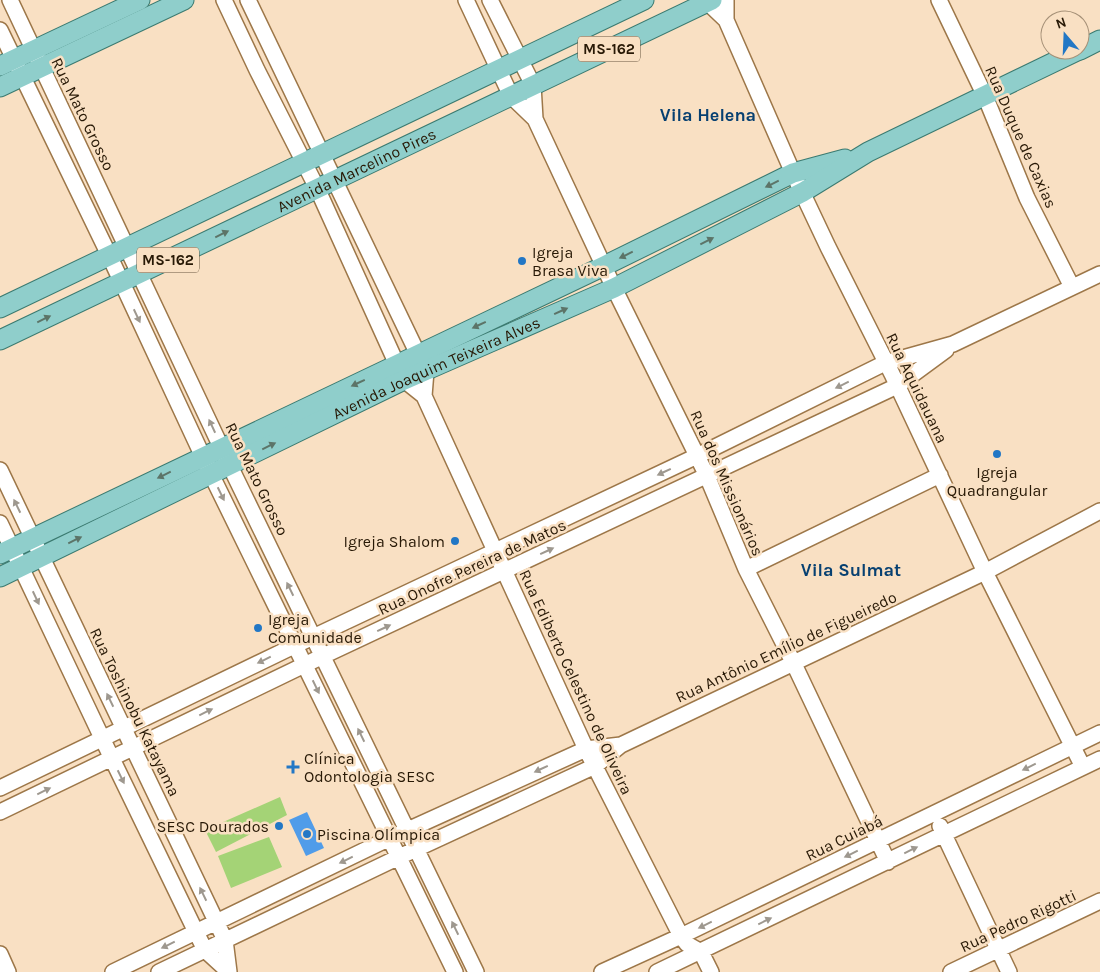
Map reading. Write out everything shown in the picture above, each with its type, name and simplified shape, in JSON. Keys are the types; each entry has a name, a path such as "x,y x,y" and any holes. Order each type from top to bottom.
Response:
{"main road":[{"path":"6,62 140,0"},
{"path":"0,87 184,0"},
{"name":"Avenida Marcelino Pires","path":"0,308 644,0"},
{"name":"Avenida Marcelino Pires","path":"0,340 708,1"},
{"name":"Avenida Joaquim Teixeira Alves","path":"6,551 222,447 401,372 426,371 614,288 802,192 868,152 1059,60"},
{"name":"Avenida Joaquim Teixeira Alves","path":"0,577 230,466 401,372 418,354 604,266 793,173 868,152"}],"street":[{"name":"Rua Mato Grosso","path":"10,0 230,466 476,972"},
{"name":"Rua Ediberto Celestino de Oliveira","path":"224,0 317,188 401,372 424,396 586,749 681,936 687,944 701,952 710,972"},
{"name":"Rua Ediberto Celestino de Oliveira","path":"248,0 426,371 424,396"},
{"name":"Rua dos Missionários","path":"466,0 511,96 534,119 614,288 707,476 746,569 794,664 888,862"},
{"name":"Rua dos Missionários","path":"490,0 533,85 534,119"},
{"name":"Rua Aquidauana","path":"726,0 726,20"},
{"name":"Rua Duque de Caxias","path":"939,0 985,96 1028,198 1072,287"},
{"name":"Rua Aquidauana","path":"708,1 726,20 802,192 985,572 1082,767"},
{"path":"0,30 6,62 21,76 109,256 294,646 455,972"},
{"path":"257,70 277,60"},
{"name":"Rua Onofre Pereira de Matos","path":"0,788 294,646 697,456 885,363 954,344 1100,274"},
{"name":"Rua Onofre Pereira de Matos","path":"0,812 323,656 897,386 954,344"},
{"name":"Rua Toshinobu Katayama","path":"0,470 225,940 229,972 205,950 21,566 6,551 0,523"},
{"path":"746,569 940,476"},
{"name":"Rua Antônio Emílio de Figueiredo","path":"159,972 595,766 621,745 985,572 1100,512"},
{"path":"173,704 183,724"},
{"name":"Rua Cuiabá","path":"602,972 878,842 1100,733"},
{"name":"Rua Antônio Emílio de Figueiredo","path":"113,972 390,838 586,749 621,745"},
{"path":"657,972 1100,759"},
{"path":"935,814 1009,972"},
{"name":"Rua Pedro Rigotti","path":"951,972 1100,902"},
{"path":"0,954 8,972"}],"green space":[{"path":"280,797 287,815 216,852 205,830"},
{"path":"269,837 282,867 231,888 218,856"}],"water":[{"name":"Piscina Olímpica","path":"307,812 324,848 306,856 289,820"}],"place":[{"name":"Igreja Brasa Viva","path":"522,261"},
{"name":"Igreja Quadrangular","path":"997,454"},
{"name":"Igreja Shalom","path":"455,541"},
{"name":"Igreja Comunidade","path":"258,628"},
{"name":"Clínica Odontologia SESC","path":"293,767"},
{"name":"SESC Dourados","path":"279,826"},
{"name":"Piscina Olímpica","path":"307,834"}],"district":[{"name":"Vila Helena","path":"708,115"},
{"name":"Vila Sulmat","path":"851,570"}]}
